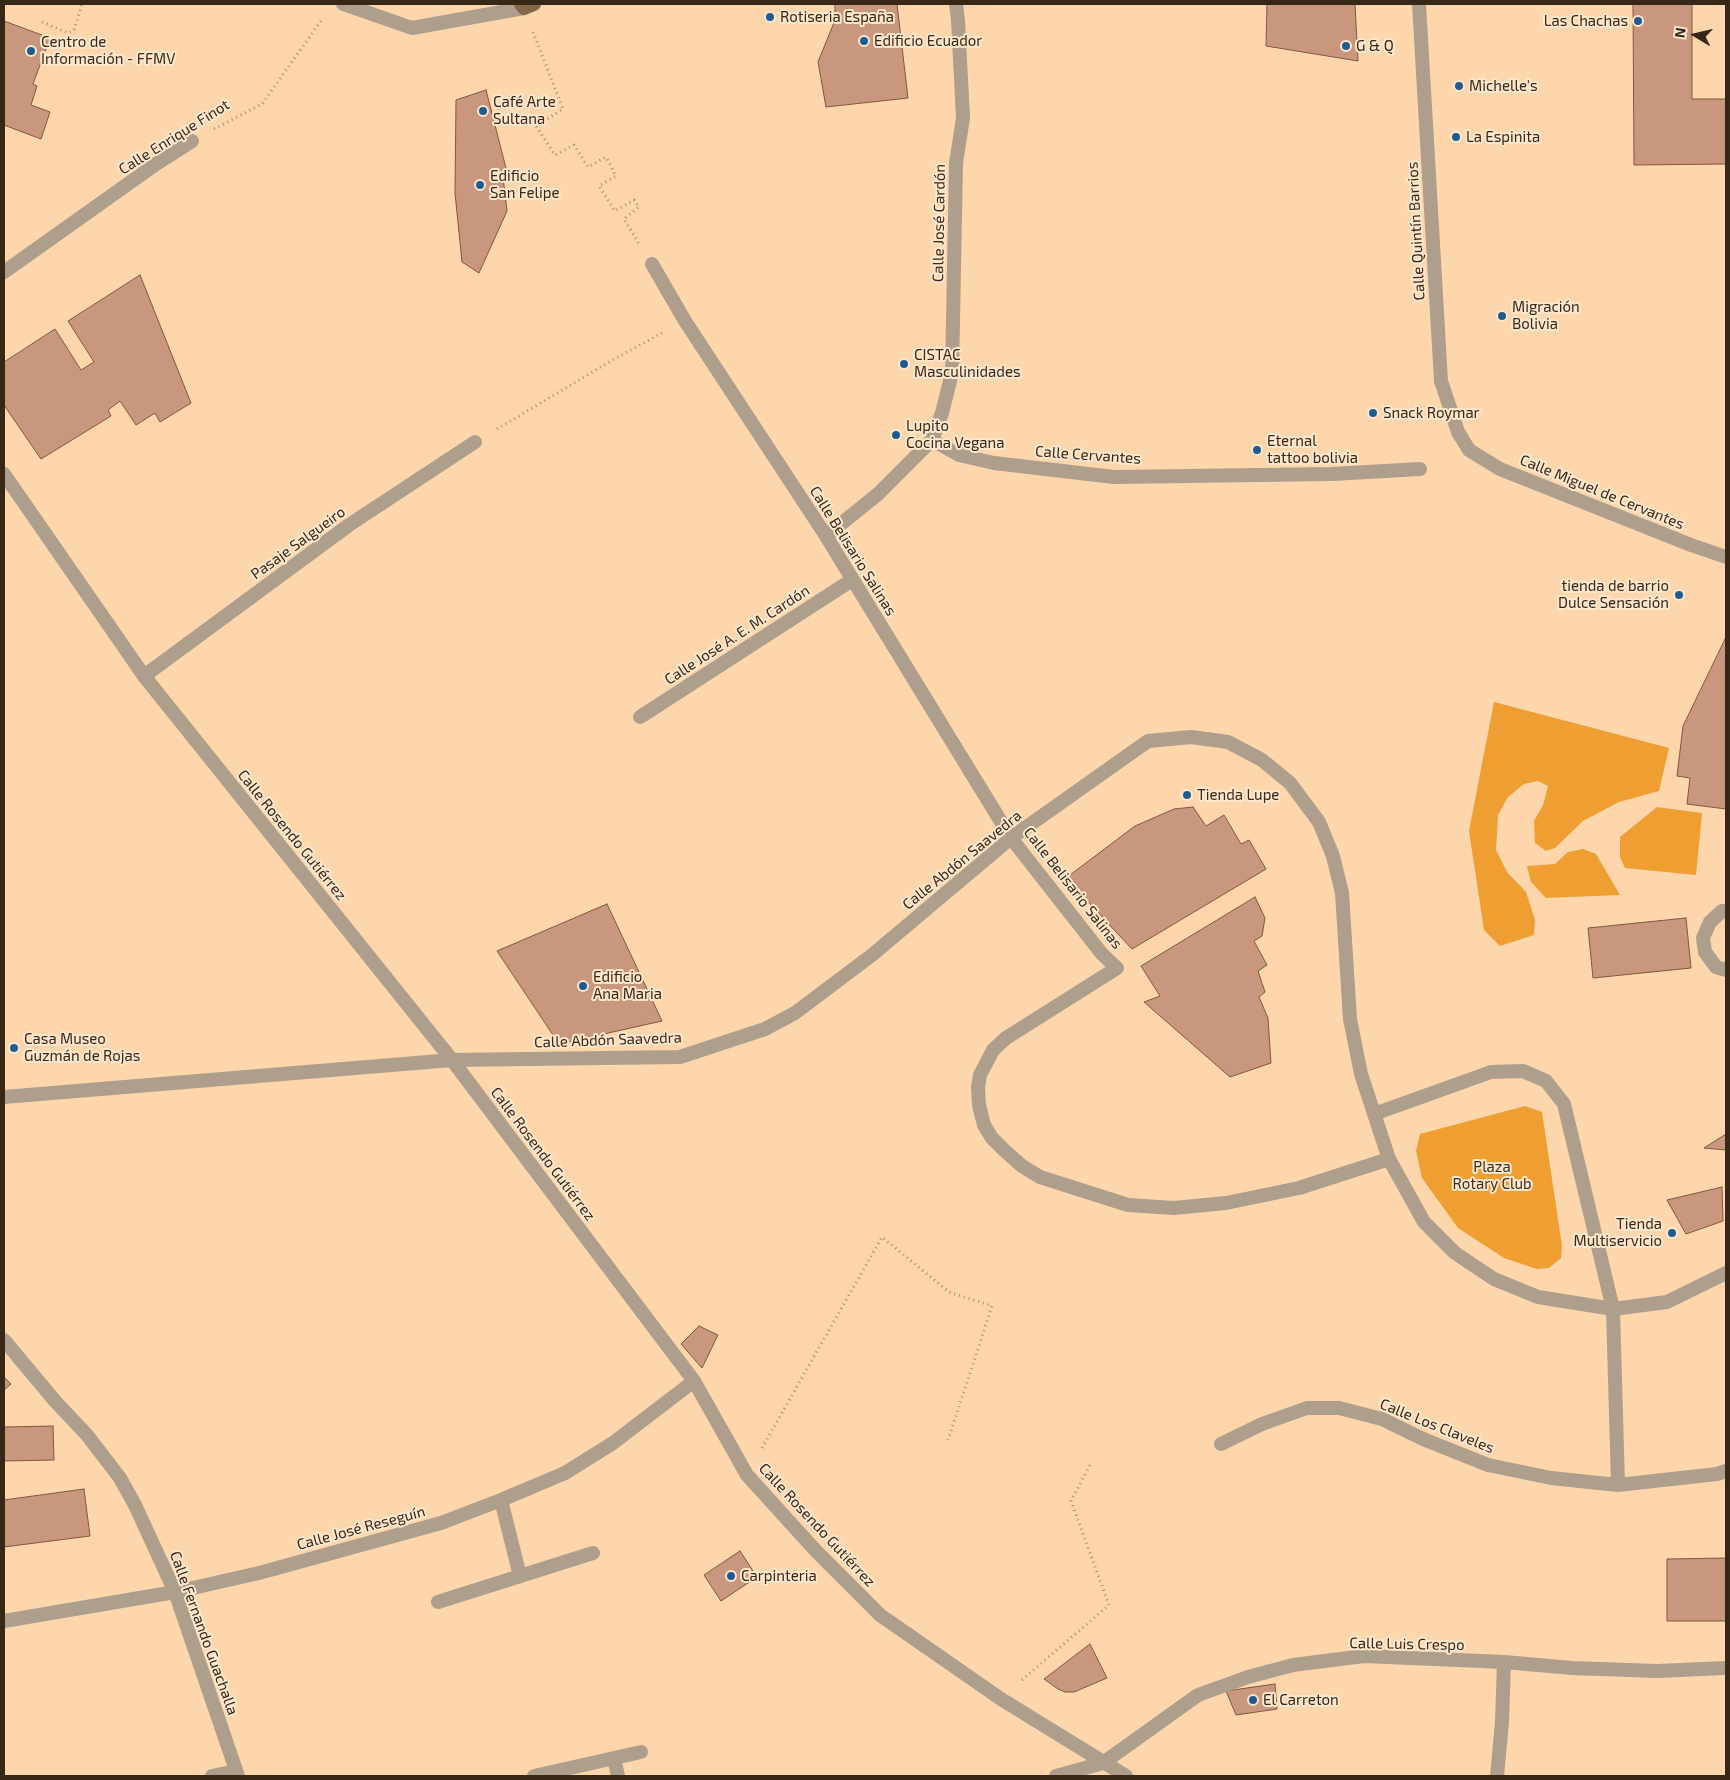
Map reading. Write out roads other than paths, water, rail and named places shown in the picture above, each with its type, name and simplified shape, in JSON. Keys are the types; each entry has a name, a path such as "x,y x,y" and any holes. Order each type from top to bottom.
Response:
{"street":[{"path":"343,4 412,28 527,5"},
{"name":"Calle José Cardón","path":"932,440 942,413 952,373 956,164 963,118 956,4"},
{"name":"Calle Quintín Barrios","path":"1419,4 1441,381 1458,432 1470,450"},
{"name":"Calle Enrique Finot","path":"4,272 156,164 192,141"},
{"name":"Calle Belisario Salinas","path":"652,264 685,321 826,536 1012,838 1102,954 1117,968 1006,1038 992,1050 980,1075 978,1087 979,1105 984,1125 992,1138 1022,1166 1040,1177 1128,1205 1174,1208 1226,1203 1299,1188 1389,1159"},
{"path":"826,536 878,494 932,440"},
{"name":"Calle Cervantes","path":"932,440 959,455 994,463 1114,477 1322,474 1420,470"},
{"name":"Pasaje Salgueiro","path":"144,676 349,525 475,442"},
{"name":"Calle Miguel de Cervantes","path":"1470,450 1500,469 1691,545 1726,557"},
{"name":"Calle Rosendo Gutiérrez","path":"4,474 144,676 452,1060 694,1381 747,1475 816,1551 880,1615 1001,1699 1126,1776"},
{"name":"Calle José A. E. M. Cardón","path":"640,717 852,580"},
{"name":"Calle Abdón Saavedra","path":"4,1097 452,1060 680,1057 765,1029 795,1013 872,955 1012,838 1148,741 1191,737 1228,742 1262,760 1290,782 1319,822 1333,856 1342,893 1350,1019 1361,1074 1389,1159 1424,1222 1455,1253 1494,1279 1538,1297 1613,1309 1667,1302 1726,1273"},
{"path":"1726,911 1722,911 1710,922 1703,938 1705,952 1716,967 1726,970"},
{"path":"1374,1114 1491,1072 1523,1071 1546,1081 1564,1104 1613,1309 1618,1485"},
{"name":"Calle Fernando Guachalla","path":"4,1340 55,1401 87,1435 120,1478 135,1505 175,1592 237,1774"},
{"name":"Calle José Reseguín","path":"4,1620 175,1592 259,1573 441,1523 565,1473 613,1443 694,1381"},
{"name":"Calle Los Claveles","path":"1221,1444 1262,1424 1307,1408 1339,1408 1382,1418 1423,1439 1488,1465 1551,1478 1618,1485 1717,1474 1726,1471"},
{"path":"501,1500 520,1576"},
{"path":"438,1602 593,1553"},
{"name":"Calle Luis Crespo","path":"1056,1776 1103,1763 1198,1695 1248,1677 1293,1665 1364,1656 1657,1671 1726,1668"},
{"path":"1497,1776 1502,1722 1504,1662"},
{"path":"534,1776 641,1752"},
{"path":"614,1758 618,1776"},
{"path":"212,1776 237,1774"}],"place":[{"name":"Rotiseria España","path":"770,17"},
{"name":"Las Chachas","path":"1638,21"},
{"name":"Edificio Ecuador","path":"864,41"},
{"name":"G & Q","path":"1346,46"},
{"name":"Centro de Información - FFMV","path":"31,51"},
{"name":"Michelle's","path":"1459,86"},
{"name":"Café Arte Sultana","path":"483,111"},
{"name":"La Espinita","path":"1456,137"},
{"name":"Edificio San Felipe","path":"480,185"},
{"name":"Migración Bolivia","path":"1502,316"},
{"name":"CISTAC Masculinidades","path":"904,364"},
{"name":"Snack Roymar","path":"1373,413"},
{"name":"Lupito Cocina Vegana","path":"896,435"},
{"name":"Eternal tattoo bolivia","path":"1257,450"},
{"name":"tienda de barrio Dulce Sensación","path":"1679,595"},
{"name":"Tienda Lupe","path":"1187,795"},
{"name":"Edificio Ana Maria","path":"583,986"},
{"name":"Casa Museo Guzmán de Rojas","path":"14,1048"},
{"name":"Tienda Multiservicio","path":"1672,1233"},
{"name":"Carpinteria","path":"731,1576"},
{"name":"El Carreton","path":"1253,1700"}],"park label":[{"name":"Plaza Rotary Club","path":"1492,1176"}]}
